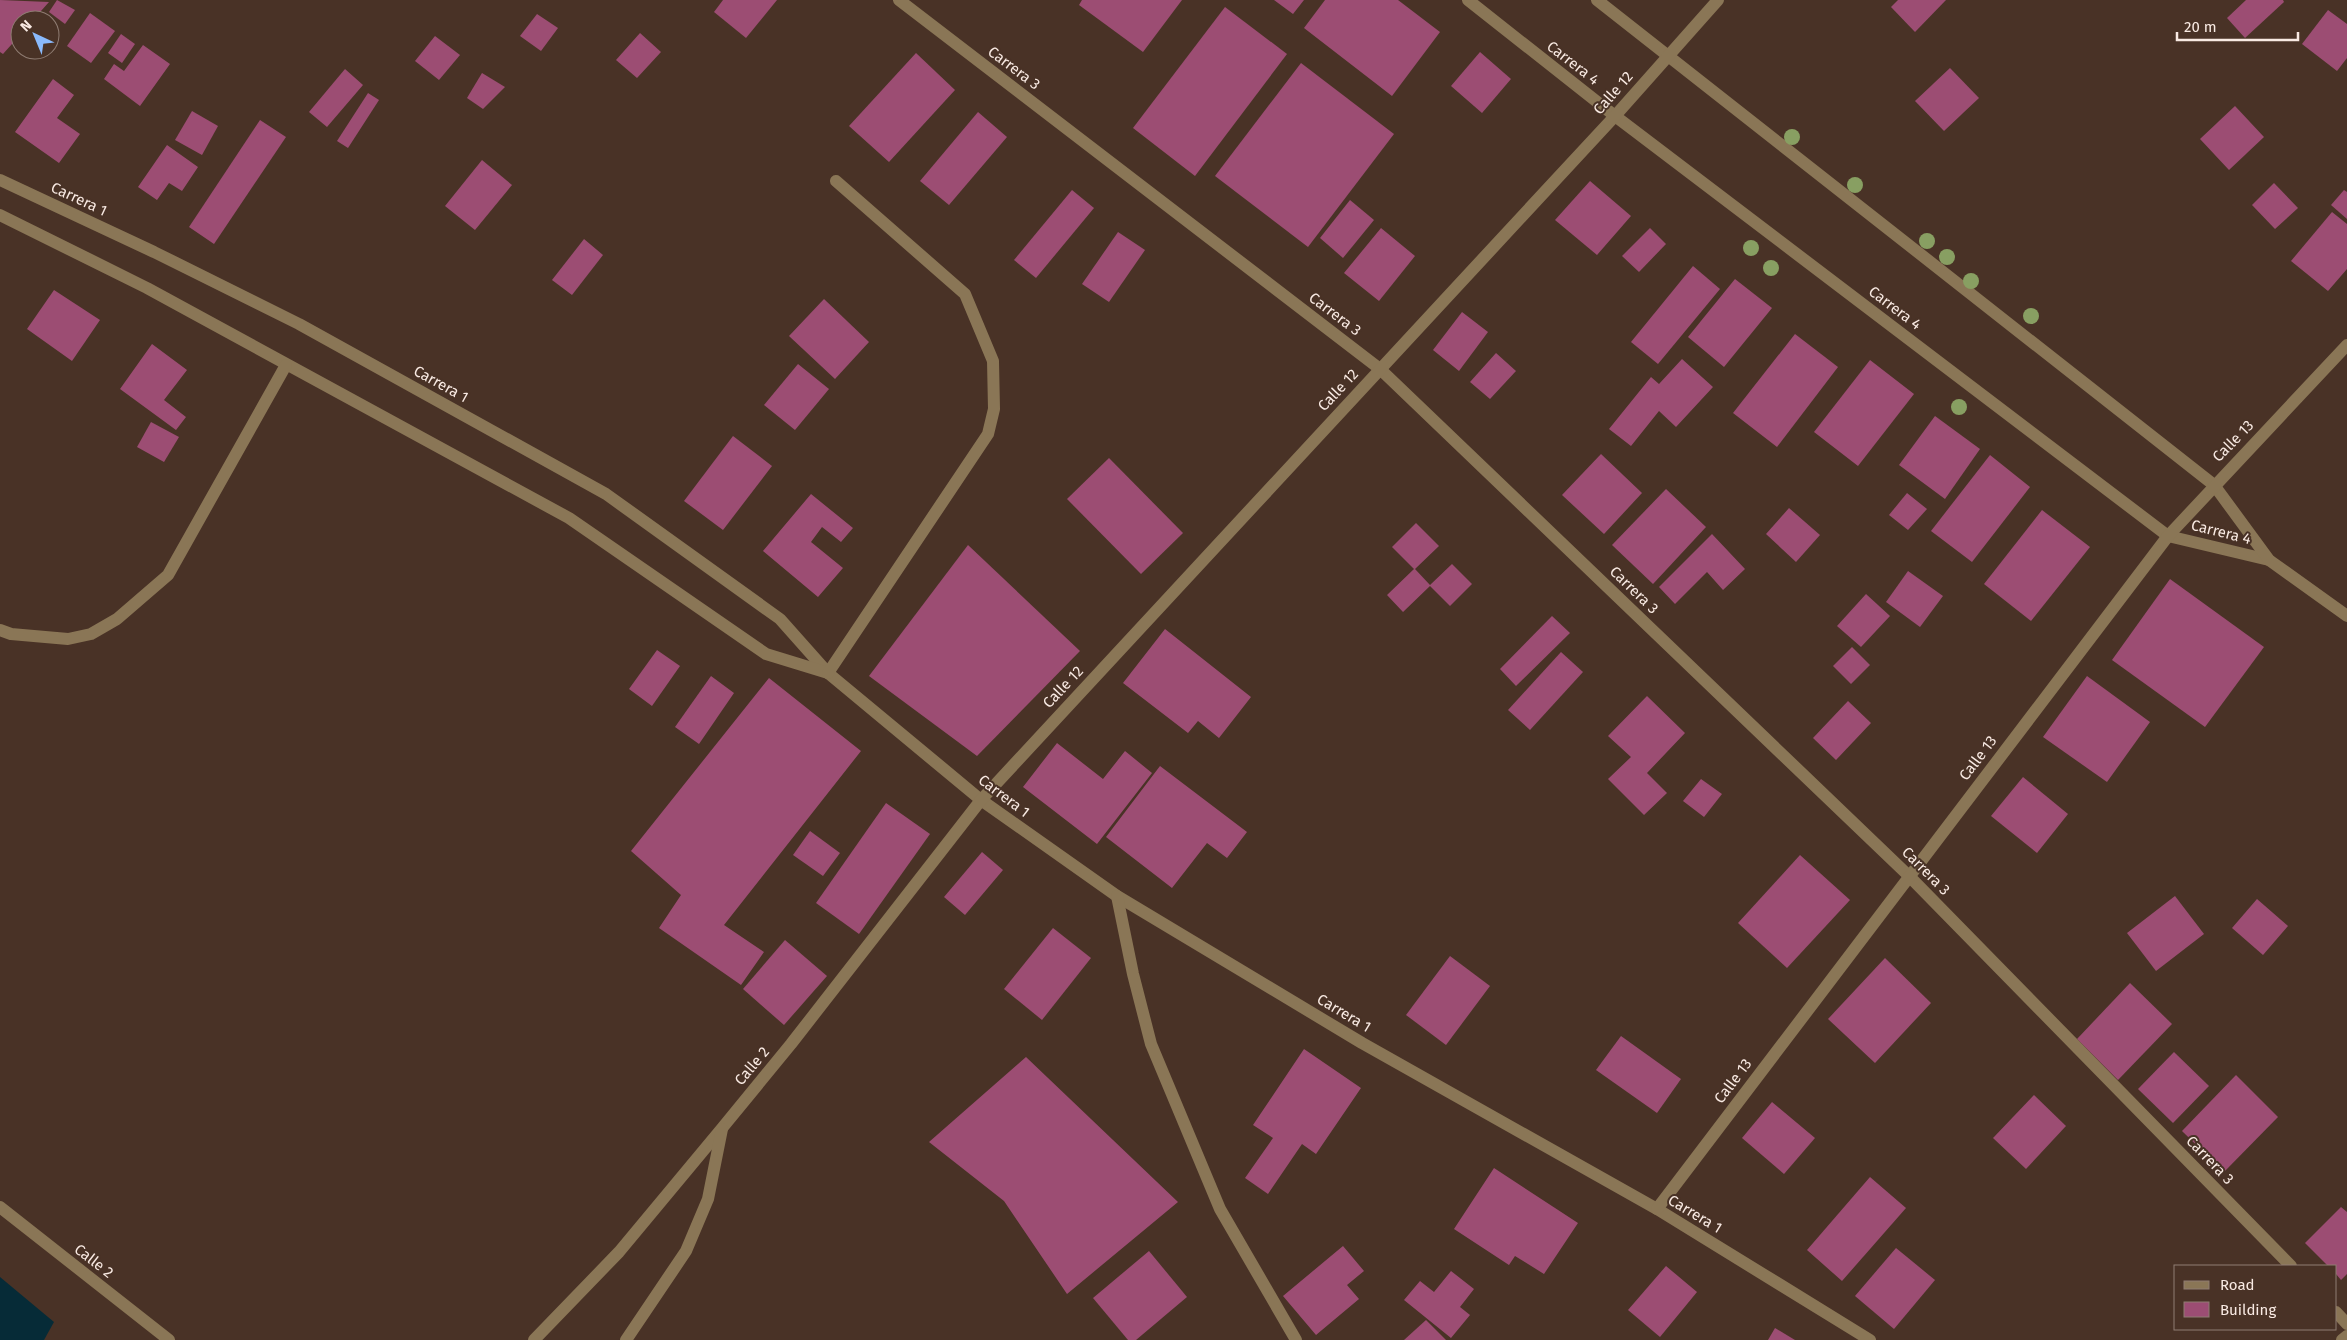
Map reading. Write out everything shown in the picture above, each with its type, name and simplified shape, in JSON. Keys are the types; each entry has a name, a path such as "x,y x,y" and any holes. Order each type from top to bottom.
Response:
{"street":[{"name":"Carrera 3","path":"899,0 1380,369 1909,876 2290,1265"},
{"name":"Carrera 4","path":"1468,0 1615,116 2168,536 2269,560"},
{"name":"Carrera 4","path":"1597,0 2214,485 2269,560"},
{"name":"Calle 12","path":"981,800 1615,116 1718,0"},
{"name":"Carrera 1","path":"0,180 154,252 299,324 606,494 780,618 828,672 981,800 1117,896 1362,1043 1657,1209 1870,1340"},
{"path":"828,672 988,434 994,409 993,362 965,294 836,181"},
{"name":"Carrera 1","path":"0,215 147,288 569,518 766,654 828,672"},
{"name":"Calle 13","path":"1657,1209 2168,536 2347,345"},
{"path":"0,630 11,634 68,638 91,634 117,618 168,575 286,365"},
{"path":"2269,560 2347,616"},
{"name":"Calle 2","path":"534,1340 619,1252 723,1127 791,1044 981,800"},
{"path":"1117,896 1133,974 1151,1044 1220,1209 1296,1340"},
{"path":"626,1340 686,1251 708,1198 723,1127"},
{"name":"Calle 2","path":"0,1207 169,1340"},
{"path":"2337,1313 2347,1324"},
{"path":"2342,1340 2347,1336"}],"water":[{"path":"0,1277 54,1322 44,1340 0,1340"}],"building":[{"path":"0,0 49,2 42,10 10,10 10,46 3,54 0,52"},
{"path":"57,0 75,10 65,24 60,20 60,10 50,10"},
{"path":"723,0 777,0 746,38 714,12"},
{"path":"1082,0 1182,0 1143,52 1079,5"},
{"path":"1274,0 1304,0 1293,14"},
{"path":"1325,0 1398,0 1440,32 1392,96 1304,28"},
{"path":"1898,0 1946,0 1915,32 1891,7"},
{"path":"2246,0 2283,0 2284,2 2245,38 2227,18"},
{"path":"1225,7 1287,54 1195,176 1133,128"},
{"path":"2328,10 2347,24 2347,58 2337,71 2302,44"},
{"path":"90,13 115,31 91,63 67,46"},
{"path":"537,14 558,28 541,51 520,36"},
{"path":"640,33 661,52 637,78 616,60"},
{"path":"121,34 135,44 122,63 108,53"},
{"path":"435,36 460,55 439,80 415,61"},
{"path":"143,45 170,64 140,106 104,79 114,64 124,71"},
{"path":"1480,52 1511,79 1482,113 1451,86"},
{"path":"916,53 955,90 889,162 849,126"},
{"path":"1301,63 1394,134 1308,247 1215,176"},
{"path":"1950,68 1979,98 1944,131 1915,101"},
{"path":"345,69 363,85 327,127 309,112"},
{"path":"482,73 505,87 483,109 467,98"},
{"path":"53,79 74,95 57,118 80,134 59,163 15,132"},
{"path":"368,93 379,100 348,148 337,141"},
{"path":"2235,106 2264,137 2229,170 2200,139"},
{"path":"192,111 218,126 202,155 175,140"},
{"path":"978,112 1007,137 949,205 920,181"},
{"path":"260,120 286,137 214,244 189,227"},
{"path":"167,145 198,167 182,191 169,183 157,200 138,187"},
{"path":"482,160 512,185 475,230 445,206"},
{"path":"1590,181 1631,216 1597,255 1555,220"},
{"path":"2274,183 2298,208 2275,229 2252,205"},
{"path":"1072,190 1094,208 1036,278 1014,260"},
{"path":"2344,190 2347,192 2347,219 2331,205"},
{"path":"1350,200 1374,220 1343,258 1320,238"},
{"path":"2332,212 2347,224 2347,269 2328,291 2291,261"},
{"path":"1381,228 1415,256 1379,301 1344,273"},
{"path":"1650,228 1666,244 1639,272 1622,256"},
{"path":"1118,232 1145,250 1109,302 1082,284"},
{"path":"584,239 603,255 572,295 552,280"},
{"path":"1693,266 1720,289 1658,364 1631,342"},
{"path":"1735,279 1772,308 1724,367 1688,337"},
{"path":"54,290 100,320 72,361 27,329"},
{"path":"824,299 869,342 835,379 789,336"},
{"path":"1462,312 1488,332 1459,371 1433,350"},
{"path":"1795,334 1838,367 1777,447 1733,413"},
{"path":"152,344 187,370 164,400 186,417 176,430 120,389"},
{"path":"1496,353 1516,371 1490,399 1470,382"},
{"path":"1682,359 1713,387 1676,427 1659,411 1631,446 1609,429 1651,377 1659,384"},
{"path":"1870,360 1914,394 1858,466 1814,432"},
{"path":"798,364 829,389 795,430 764,405"},
{"path":"1935,416 1980,449 1945,499 1899,465"},
{"path":"151,422 179,437 164,462 137,447"},
{"path":"733,436 772,466 723,530 684,501"},
{"path":"1601,454 1642,493 1604,534 1562,495"},
{"path":"1990,455 2030,487 1972,562 1931,531"},
{"path":"1109,458 1183,533 1141,574 1067,499"},
{"path":"1666,489 1706,527 1653,584 1612,545"},
{"path":"1907,493 1927,509 1908,530 1889,515"},
{"path":"811,494 853,528 841,542 822,527 811,542 843,568 818,597 763,551"},
{"path":"1789,508 1820,535 1796,562 1766,534"},
{"path":"2042,510 2090,547 2031,621 1984,584"},
{"path":"1416,523 1439,546 1415,569 1430,585 1452,564 1472,584 1450,606 1430,586 1403,612 1387,595 1414,569 1392,547"},
{"path":"1712,534 1745,569 1723,590 1707,572 1675,604 1659,587"},
{"path":"968,545 1080,651 977,756 869,676"},
{"path":"1908,571 1943,596 1920,627 1886,602"},
{"path":"2170,579 2264,647 2205,727 2112,660"},
{"path":"1866,594 1890,616 1861,647 1837,626"},
{"path":"1552,616 1570,633 1516,686 1500,669"},
{"path":"1165,629 1251,697 1219,738 1198,721 1188,733 1123,683"},
{"path":"1852,647 1870,665 1851,684 1833,666"},
{"path":"657,650 680,666 652,706 629,689"},
{"path":"1561,652 1583,672 1530,730 1508,710"},
{"path":"711,676 734,693 699,744 675,727"},
{"path":"2087,676 2150,722 2107,782 2043,737"},
{"path":"769,678 861,751 724,925 764,952 741,985 659,928 681,895 631,851"},
{"path":"1647,696 1685,733 1647,773 1667,793 1644,815 1608,779 1631,757 1608,736"},
{"path":"1848,701 1871,723 1836,760 1813,738"},
{"path":"1057,743 1103,779 1125,751 1152,773 1097,844 1023,787"},
{"path":"1160,766 1247,832 1227,858 1207,843 1172,888 1106,837"},
{"path":"2023,777 2068,814 2037,853 1991,816"},
{"path":"1701,779 1722,794 1704,817 1683,801"},
{"path":"886,803 930,834 859,934 816,903"},
{"path":"810,831 840,853 823,876 793,855"},
{"path":"982,852 1003,870 965,915 944,897"},
{"path":"1800,855 1850,900 1787,968 1738,923"},
{"path":"2175,896 2204,934 2156,971 2127,933"},
{"path":"2257,899 2288,926 2263,955 2232,928"},
{"path":"1053,928 1091,958 1042,1020 1004,989"},
{"path":"785,940 827,976 784,1025 743,989"},
{"path":"1450,956 1490,986 1446,1045 1406,1015"},
{"path":"1885,958 1931,1003 1875,1063 1828,1019"},
{"path":"2130,983 2172,1024 2118,1080 2077,1039"},
{"path":"1621,1036 1681,1079 1657,1113 1596,1070"},
{"path":"1304,1049 1361,1088 1316,1154 1302,1144 1268,1194 1245,1178 1273,1138 1253,1125"},
{"path":"2174,1052 2209,1086 2173,1123 2138,1089"},
{"path":"1026,1057 1178,1202 1067,1294 1004,1201 929,1142"},
{"path":"2236,1075 2278,1117 2224,1172 2182,1131"},
{"path":"2034,1095 2066,1126 2026,1169 1993,1138"},
{"path":"1772,1102 1815,1138 1784,1174 1742,1138"},
{"path":"1494,1168 1578,1223 1544,1274 1515,1256 1509,1265 1454,1229"},
{"path":"1870,1177 1906,1208 1842,1281 1807,1250"},
{"path":"2341,1207 2347,1212 2347,1274 2341,1280 2337,1275 2337,1265 2327,1265 2305,1243"},
{"path":"1343,1246 1364,1271 1347,1285 1359,1299 1316,1335 1283,1296"},
{"path":"1896,1248 1935,1280 1894,1329 1855,1296"},
{"path":"1149,1251 1187,1297 1136,1340 1128,1340 1093,1298"},
{"path":"1666,1266 1697,1292 1660,1337 1628,1310"},
{"path":"1451,1271 1474,1289 1460,1307 1470,1315 1451,1338 1404,1300 1420,1281 1434,1292"},
{"path":"1426,1320 1446,1340 1404,1340"},
{"path":"1775,1328 1795,1340 1768,1340"}]}
